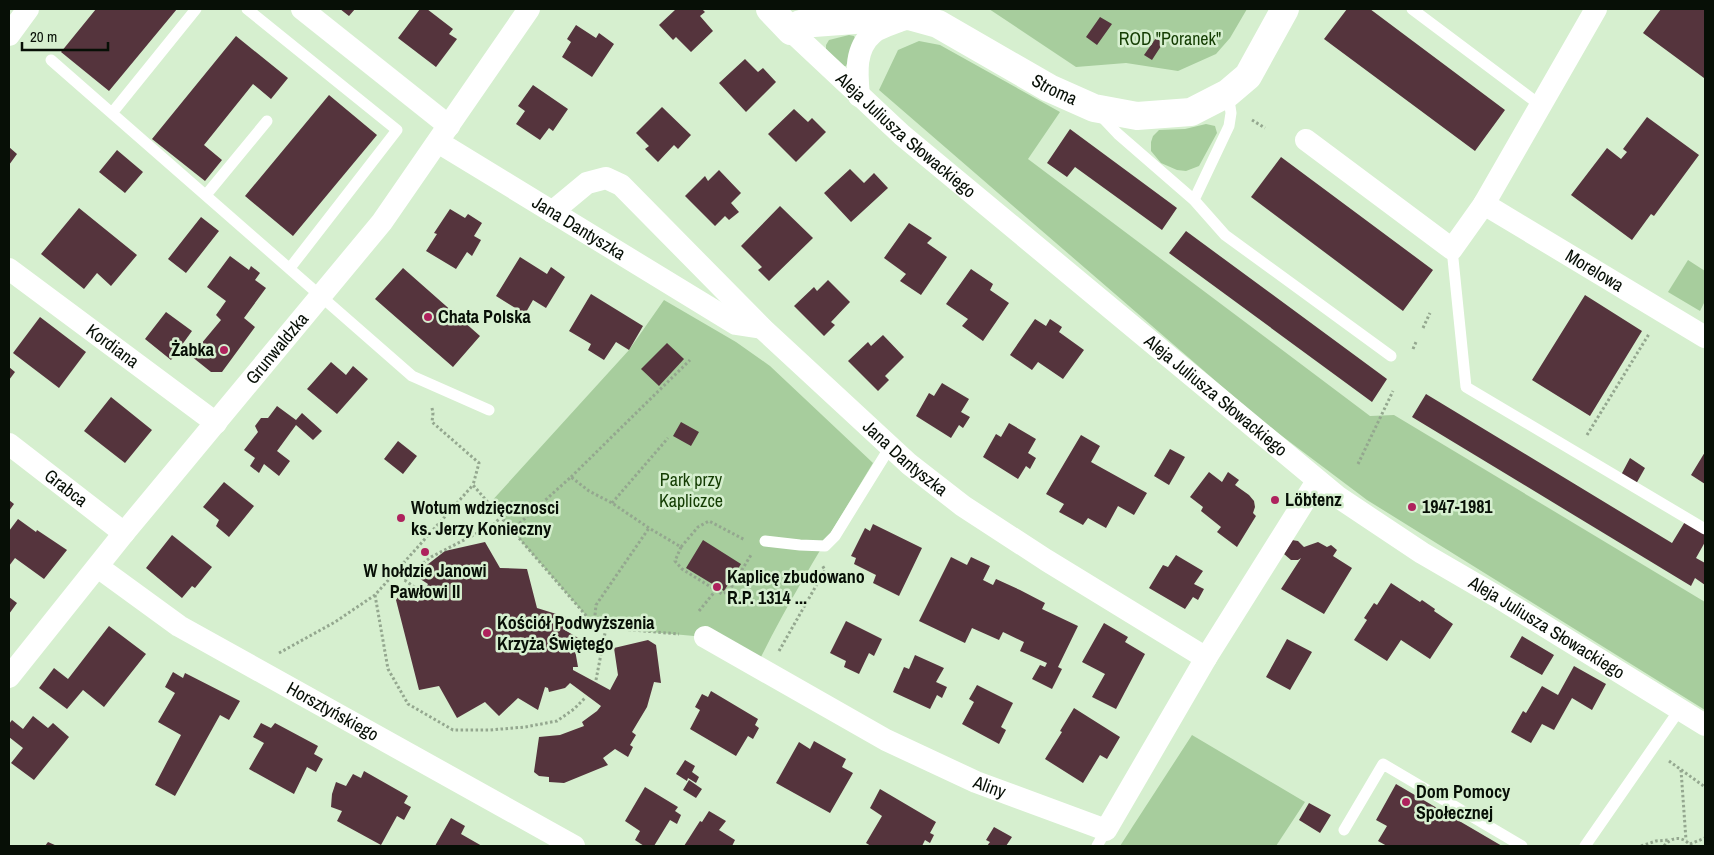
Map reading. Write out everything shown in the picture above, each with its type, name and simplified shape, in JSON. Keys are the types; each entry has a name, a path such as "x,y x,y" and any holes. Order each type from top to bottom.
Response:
{"street":[{"path":"9,35 28,9"},
{"name":"Jana Dantyszka","path":"302,9 444,134 552,212 736,324 762,328 909,464 963,506 1046,560 1206,658"},
{"name":"Grunwaldzka","path":"9,677 98,568 124,533 382,222 529,9"},
{"name":"Aleja Juliusza Słowackiego","path":"770,9 791,32 902,135 1317,481 1422,553 1496,596 1705,725"},
{"name":"Stroma","path":"791,32 800,24 909,16 938,24 1050,88 1094,108 1137,116 1191,112 1228,93 1248,76 1284,9"},
{"path":"1306,140 1452,249 1484,204 1596,9"},
{"path":"859,96 857,69 861,49 874,33 909,16"},
{"path":"552,212 587,183 606,178 621,185 762,328"},
{"name":"Morelowa","path":"1484,204 1705,337"},
{"name":"Kordiana","path":"9,269 216,423"},
{"name":"Grabca","path":"9,444 124,533"},
{"path":"1206,658 1317,481"},
{"name":"Horsztyńskiego","path":"98,568 179,626 574,846"},
{"name":"Aliny","path":"699,628 787,685 886,740 1101,838 1206,658"}],"lane":[{"path":"112,113 196,9"},
{"path":"247,9 397,130 290,268"},
{"path":"1412,9 1540,105"},
{"path":"51,60 412,376 489,410"},
{"path":"1194,200 1230,126 1231,113 1228,93"},
{"path":"1094,108 1118,134 1194,200 1225,235 1391,356"},
{"path":"206,195 267,121"},
{"path":"1452,249 1466,387 1705,528"},
{"path":"765,540 808,546 825,546 835,536 890,447"},
{"path":"1585,846 1680,709"},
{"path":"1344,830 1383,764 1522,846"}],"path":[{"path":"1252,120 1265,128"},
{"path":"1423,328 1430,313"},
{"path":"1583,440 1649,333"},
{"path":"1413,349 1416,342"},
{"path":"512,530 571,477 690,360"},
{"path":"1358,464 1393,391"},
{"path":"612,503 668,438"},
{"path":"571,477 589,491 612,503 681,547"},
{"path":"272,656 335,622 375,595 474,485 596,627 699,628 716,590"},
{"path":"423,593 403,579 431,557 493,525 501,517"},
{"path":"709,521 746,541 750,546 751,554 729,591 722,594 682,570 675,561 681,547 698,527 709,521"},
{"path":"594,625 596,605 649,528"},
{"path":"787,685 770,667 825,570 808,546"},
{"path":"375,595 388,669 408,704 453,730 490,730 525,727 557,721 574,709 586,697"},
{"path":"596,680 606,628"},
{"path":"1667,759 1705,787"},
{"path":"1681,769 1686,840"},
{"path":"1641,846 1656,841 1681,838 1690,845 1705,838"},
{"path":"1664,846 1670,840"}],"green space":[{"name":"ROD \"Poranek\"","path":"989,9 1247,9 1230,38 1216,54 1178,71 1126,63 1076,67"},
{"path":"849,35 854,36 856,41 846,66 841,67 826,49 826,45 829,40"},
{"path":"919,41 940,45 1060,112 1028,159 1370,416 1394,415 1705,602 1705,710 1367,500 1262,421 879,90 898,50"},
{"path":"1206,124 1215,126 1217,133 1199,166 1186,171 1177,170 1161,163 1151,151 1153,136 1159,130 1185,129"},
{"path":"1688,260 1705,271 1705,301 1700,311 1668,292"},
{"name":"Park przy Kapliczce","path":"664,300 736,342 770,366 873,463 800,585 760,659 705,637 596,627 489,504 629,350"},
{"path":"1192,735 1305,802 1276,846 1120,846"}],"building":[{"path":"96,9 177,9 109,91 61,52"},
{"path":"340,9 355,9 349,16"},
{"path":"420,9 427,9 453,29 449,34 457,39 436,67 398,38"},
{"path":"676,9 702,9 705,12 700,16 713,31 691,52 676,37 673,40 659,25"},
{"path":"1347,9 1370,9 1505,110 1475,151 1324,39"},
{"path":"1661,9 1705,9 1704,78 1643,33"},
{"path":"1100,17 1112,24 1097,45 1086,37"},
{"path":"576,25 596,38 599,33 614,44 592,77 562,57 571,42 567,39"},
{"path":"236,36 288,78 271,99 253,84 204,145 222,160 205,181 152,139"},
{"path":"1156,38 1163,43 1152,60 1144,55"},
{"path":"745,59 758,72 763,68 776,82 746,112 719,83"},
{"path":"533,85 568,109 553,131 549,128 540,140 516,124 525,111 518,106"},
{"path":"329,95 377,135 293,236 245,196"},
{"path":"662,107 691,135 678,149 674,145 658,162 645,149 649,146 636,133"},
{"path":"794,109 808,122 812,118 826,132 796,162 768,134"},
{"path":"1647,117 1699,155 1654,216 1651,214 1632,240 1571,195 1607,148 1621,159 1627,152 1623,149"},
{"path":"1070,129 1177,208 1162,230 1075,167 1067,177 1047,163"},
{"path":"9,147 17,154 9,165"},
{"path":"117,150 143,172 125,193 99,172"},
{"path":"1281,157 1433,270 1403,311 1251,197"},
{"path":"850,169 864,183 874,173 888,188 851,222 824,193"},
{"path":"719,170 741,193 731,203 739,212 729,220 725,216 715,226 685,196 705,176 708,181"},
{"path":"780,206 813,238 769,281 758,270 762,267 741,246"},
{"path":"79,208 137,255 111,286 97,273 84,289 41,254"},
{"path":"450,209 465,218 468,214 482,223 474,236 481,240 472,256 467,252 456,269 426,251 437,234 434,233"},
{"path":"201,217 219,231 186,273 168,259"},
{"path":"909,223 932,238 927,243 947,257 921,295 900,281 906,274 884,258"},
{"path":"1186,231 1387,379 1372,402 1169,253"},
{"path":"230,256 249,270 251,266 260,273 255,280 266,288 244,318 255,327 222,372 211,372 191,356 221,320 216,315 226,301 207,287"},
{"path":"520,257 547,274 551,267 565,277 546,308 533,300 525,314 496,296"},
{"name":"Chata Polska","path":"403,268 480,336 453,367 375,299"},
{"path":"971,269 993,284 990,290 1009,303 983,341 962,326 968,319 946,304"},
{"path":"828,280 850,302 831,322 835,325 824,336 794,306 814,287 817,291"},
{"path":"591,294 643,326 629,350 616,342 604,360 588,350 591,344 569,331"},
{"path":"1585,295 1642,331 1590,416 1532,380"},
{"path":"166,312 192,331 171,360 145,339"},
{"path":"40,317 86,352 59,388 13,353"},
{"path":"1035,319 1046,326 1050,319 1062,327 1059,332 1084,350 1063,379 1038,362 1032,370 1010,355"},
{"path":"883,335 904,357 885,376 889,380 878,391 848,361 868,342 871,346"},
{"path":"667,343 684,359 659,386 641,369"},
{"path":"331,362 346,375 353,366 368,379 337,414 307,389"},
{"path":"9,367 15,372 9,380"},
{"path":"942,383 969,399 961,412 970,417 963,428 959,425 951,438 916,416 929,393 934,396"},
{"path":"1426,394 1672,543 1686,520 1705,531 1705,542 1696,558 1705,563 1705,585 1695,578 1691,586 1412,417"},
{"path":"111,397 152,430 125,463 84,431"},
{"path":"277,406 296,420 302,413 322,431 313,440 296,425 277,451 290,461 279,476 264,464 259,473 250,466 255,458 244,450 258,432 255,426 261,418 268,418"},
{"path":"681,422 699,432 691,446 673,436"},
{"path":"1009,423 1036,439 1028,453 1036,458 1030,469 1026,466 1018,479 983,457 996,434 1001,437"},
{"path":"1081,435 1100,446 1091,462 1147,493 1134,515 1118,506 1106,528 1088,518 1083,525 1059,512 1064,504 1046,494"},
{"path":"398,441 417,456 403,474 384,459"},
{"path":"1170,449 1185,457 1169,485 1154,476"},
{"path":"1705,452 1705,484 1691,475"},
{"path":"1630,458 1645,468 1636,484 1621,475"},
{"path":"1209,472 1222,482 1228,472 1239,480 1235,485 1254,501 1253,513 1256,516 1237,547 1217,532 1221,527 1201,511 1203,507 1190,497"},
{"path":"224,482 254,506 229,537 216,526 219,520 203,507"},
{"path":"9,500 14,504 9,511"},
{"path":"18,519 67,550 44,579 15,558 9,566 9,531"},
{"path":"873,524 922,548 899,596 873,583 876,575 854,564 856,558 851,556 865,528 870,531"},
{"path":"172,535 212,567 195,588 192,586 182,598 146,568"},
{"path":"703,540 741,564 724,591 686,568"},
{"path":"1292,540 1298,541 1304,547 1318,542 1327,547 1331,545 1337,550 1333,556 1352,568 1324,614 1281,589 1301,558 1291,560 1284,554"},
{"name":"Kościół Podwyższenia Krzyża Świętego","path":"485,542 500,568 527,569 537,608 566,617 563,629 580,639 568,651 571,654 575,650 578,667 573,667 573,670 610,690 618,675 614,648 648,640 656,645 661,683 654,682 647,707 632,732 636,735 630,745 633,747 628,757 615,749 603,758 608,765 564,783 549,782 549,777 539,776 534,772 539,737 560,735 584,726 582,722 601,706 570,683 565,688 549,692 548,688 545,687 538,710 518,698 499,716 485,702 457,718 439,686 419,690 396,600 401,593 418,602 428,584 414,575 445,551"},
{"path":"1176,555 1203,571 1194,584 1204,589 1198,600 1193,597 1185,609 1149,588 1163,565 1168,567"},
{"path":"951,557 967,565 971,557 990,566 983,580 993,585 996,579 1020,590 1045,603 1042,609 1078,626 1058,667 1062,669 1052,689 1032,679 1040,665 1045,667 1047,663 1020,651 1024,642 1003,632 999,640 972,628 965,643 919,621"},
{"path":"1391,583 1420,602 1422,600 1453,624 1430,659 1401,640 1387,661 1354,640 1367,620 1364,618 1374,603 1377,605"},
{"path":"9,597 17,603 9,614"},
{"path":"846,621 882,639 874,656 869,653 859,674 844,667 846,661 830,653"},
{"path":"1104,623 1128,637 1125,642 1145,654 1116,709 1092,697 1105,674 1082,662"},
{"path":"109,626 146,654 104,707 83,690 67,709 39,688 54,668 68,679"},
{"path":"1522,636 1554,655 1542,675 1510,657"},
{"path":"1287,639 1312,652 1290,690 1266,677"},
{"path":"915,655 944,668 936,682 947,687 942,698 937,695 930,709 893,692 904,667 909,669"},
{"path":"1574,666 1606,684 1592,710 1572,698 1554,730 1542,724 1531,743 1511,732 1523,711 1526,713 1542,686 1558,695"},
{"path":"173,672 183,678 185,673 240,701 229,720 220,715 175,796 155,785 181,735 158,722 175,693 165,687"},
{"path":"977,685 1013,703 1001,727 1006,730 999,744 962,724 974,702 969,699"},
{"path":"711,691 758,719 755,725 759,728 753,739 748,736 736,756 690,729 700,710 695,707 702,694 708,697"},
{"path":"1074,708 1120,737 1107,759 1100,755 1083,783 1045,759"},
{"path":"33,716 48,728 53,723 69,737 34,780 11,763 23,748 9,737 9,724 12,720 23,729"},
{"path":"261,723 271,728 275,723 318,746 314,754 323,759 316,772 307,767 294,794 249,769 264,743 253,737"},
{"path":"814,741 846,759 842,767 853,773 830,813 776,783 799,742 810,749"},
{"path":"685,760 695,766 692,772 699,777 696,783 688,778 687,781 676,774"},
{"path":"364,771 408,796 404,803 411,807 404,820 397,816 381,845 337,821 342,811 331,807 332,794 336,782 346,786 353,774 361,778"},
{"path":"689,780 702,789 696,798 683,790"},
{"name":"Dom Pomocy Społecznej","path":"1396,784 1502,846 1387,846 1378,841 1387,826 1376,820"},
{"path":"645,787 678,807 675,811 681,815 677,824 670,820 654,846 644,846 635,840 640,831 625,821"},
{"path":"880,789 936,822 930,833 934,835 930,843 925,840 922,846 871,846 866,843 882,816 870,808"},
{"path":"1309,803 1331,815 1320,833 1299,820"},
{"path":"709,811 726,821 719,830 735,840 732,846 684,846 700,821 702,822"},
{"path":"451,818 465,826 461,834 482,846 435,846"},
{"path":"994,827 1012,837 1006,846 987,846 990,842 986,840"},
{"path":"48,842 57,846 45,846"}],"place":[{"name":"Chata Polska","path":"428,317"},
{"name":"Żabka","path":"224,350"},
{"name":"Löbtenz","path":"1275,500"},
{"name":"1947-1981","path":"1412,507"},
{"name":"Wotum wdzięcznosci ks. Jerzy Konieczny","path":"401,518"},
{"name":"W hołdzie Janowi Pawłowi II","path":"425,552"},
{"name":"Kaplicę zbudowano R.P. 1314 ...","path":"717,587"},
{"name":"Kościół Podwyższenia Krzyża Świętego","path":"487,633"},
{"name":"Dom Pomocy Społecznej","path":"1406,802"}]}
